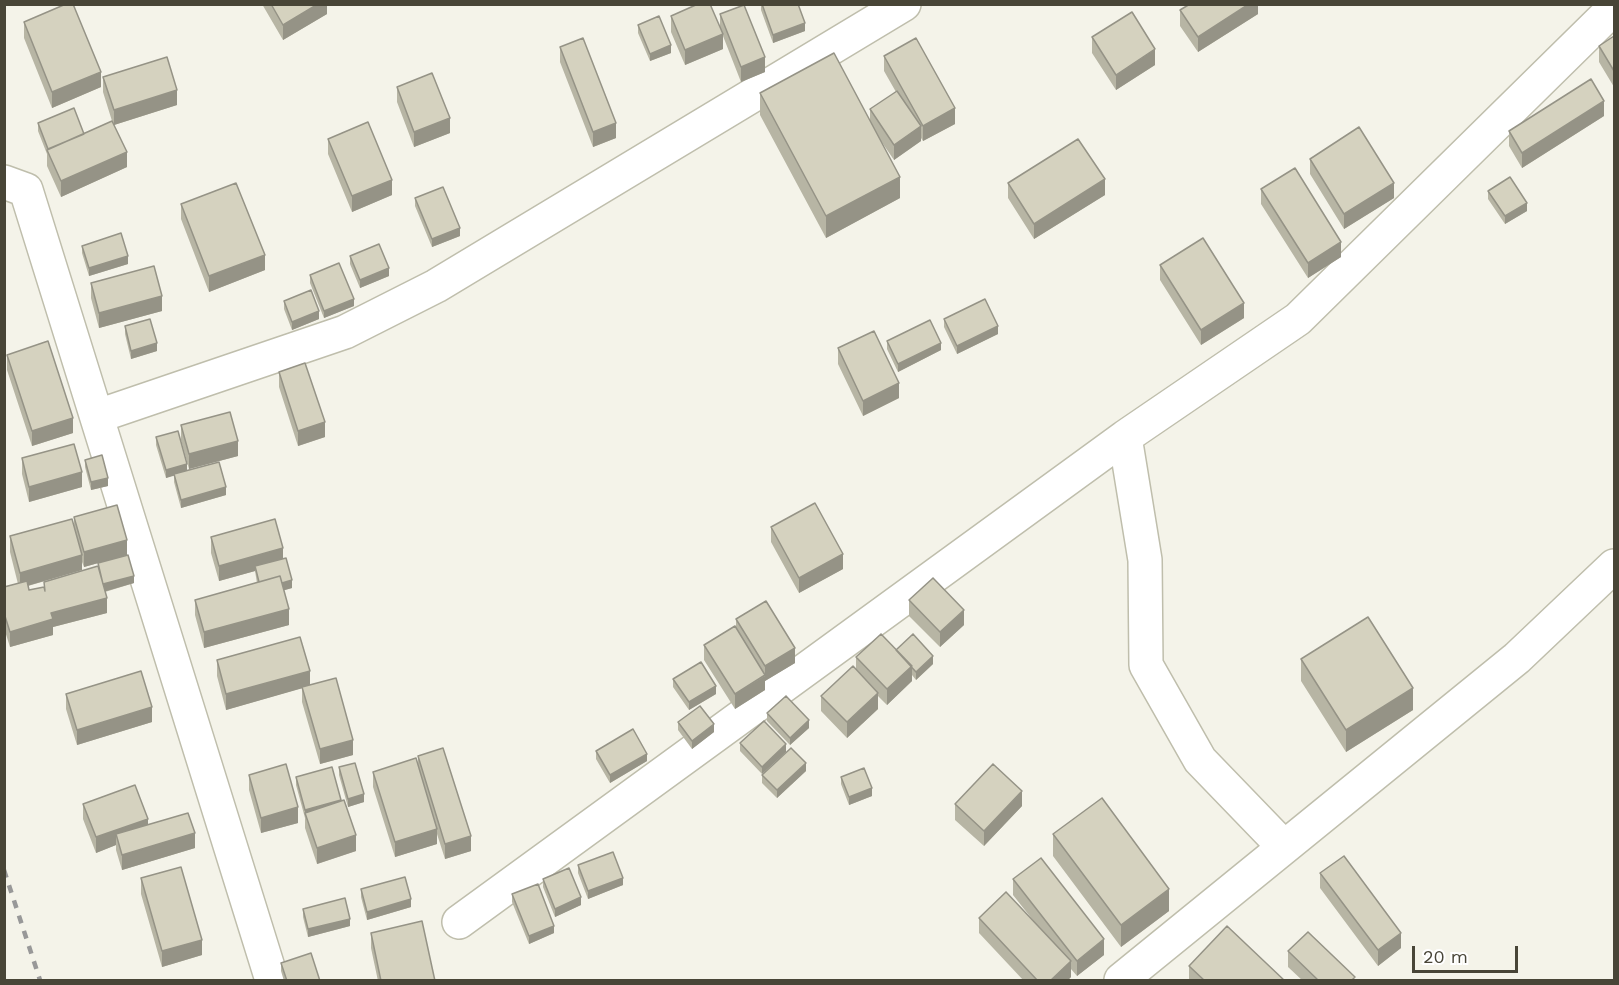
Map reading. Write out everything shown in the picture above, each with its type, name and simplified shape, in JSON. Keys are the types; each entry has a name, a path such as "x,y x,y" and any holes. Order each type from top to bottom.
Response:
{"street":[{"path":"98,416 345,332 426,291 904,4"},
{"path":"459,922 1125,437 1298,319 1614,8"},
{"path":"4,182 26,190 272,981"},
{"path":"1125,437 1145,560 1146,665 1200,760 1284,847"},
{"path":"1121,981 1517,658 1614,566"}],"building":[{"path":"66,4 73,4 101,72 52,92 24,22"},
{"path":"271,4 318,4 283,25"},
{"path":"698,4 710,4 723,34 685,50 671,16"},
{"path":"762,4 798,4 805,23 773,35"},
{"path":"1190,4 1249,4 1198,37 1180,10"},
{"path":"744,5 765,57 741,67 720,14"},
{"path":"1132,12 1155,49 1116,75 1092,37"},
{"path":"659,16 671,45 650,54 638,25"},
{"path":"1614,36 1614,71 1599,46"},
{"path":"583,38 616,123 593,132 560,47"},
{"path":"916,38 955,108 923,126 884,56"},
{"path":"834,53 900,177 826,216 760,93"},
{"path":"167,57 177,90 114,110 103,77"},
{"path":"432,73 450,118 414,132 397,87"},
{"path":"1591,79 1604,101 1522,153 1509,131"},
{"path":"897,91 921,126 894,145 870,109"},
{"path":"74,108 84,134 48,149 38,123"},
{"path":"112,121 127,152 61,181 47,150"},
{"path":"368,122 392,180 352,196 328,139"},
{"path":"1359,127 1394,183 1344,214 1310,159"},
{"path":"1078,139 1105,179 1034,224 1008,183"},
{"path":"1295,168 1341,242 1308,263 1261,189"},
{"path":"1510,177 1527,203 1505,216 1488,191"},
{"path":"236,183 265,255 209,276 181,204"},
{"path":"443,187 460,228 432,239 415,198"},
{"path":"121,233 128,256 89,268 82,246"},
{"path":"1203,238 1244,303 1201,330 1160,265"},
{"path":"379,244 389,268 360,280 350,256"},
{"path":"339,263 354,299 324,311 310,275"},
{"path":"154,266 162,296 99,313 91,283"},
{"path":"311,290 319,311 292,322 284,301"},
{"path":"985,299 998,326 957,346 944,319"},
{"path":"150,319 157,343 131,351 125,326"},
{"path":"930,320 941,343 898,364 887,341"},
{"path":"874,331 899,383 863,401 838,348"},
{"path":"48,341 73,418 32,431 7,355"},
{"path":"305,363 325,422 298,431 279,372"},
{"path":"230,412 238,441 189,454 181,425"},
{"path":"178,431 187,464 166,470 156,437"},
{"path":"74,444 82,472 29,487 22,458"},
{"path":"102,455 108,478 91,482 85,460"},
{"path":"219,462 226,487 181,500 174,474"},
{"path":"815,503 843,554 799,578 771,527"},
{"path":"117,505 127,540 84,552 74,517"},
{"path":"72,519 82,555 20,573 10,536"},
{"path":"275,519 283,548 219,566 211,537"},
{"path":"128,555 134,576 103,584 98,563"},
{"path":"286,558 292,580 282,583 280,576 259,582 255,566"},
{"path":"98,566 107,598 51,613 53,619 10,632 4,613 4,587 27,581 29,590 44,587 45,591 44,582"},
{"path":"280,576 289,609 204,632 195,600"},
{"path":"933,578 964,610 940,632 909,600"},
{"path":"766,601 795,648 765,666 736,619"},
{"path":"1368,617 1413,688 1346,730 1301,659"},
{"path":"735,626 765,675 735,694 704,645"},
{"path":"881,634 912,666 887,689 856,657"},
{"path":"913,634 933,656 916,672 896,650"},
{"path":"300,637 310,671 226,694 217,660"},
{"path":"701,662 716,686 689,702 673,679"},
{"path":"853,666 878,693 847,722 821,696"},
{"path":"141,671 152,707 77,730 66,694"},
{"path":"336,678 353,740 320,749 302,687"},
{"path":"786,696 809,720 790,738 767,713"},
{"path":"700,706 714,724 692,741 678,722"},
{"path":"764,721 786,744 762,767 740,743"},
{"path":"633,729 647,754 610,775 596,751"},
{"path":"443,748 471,836 445,844 418,756"},
{"path":"791,748 806,763 777,790 762,775"},
{"path":"416,758 437,829 395,842 373,772"},
{"path":"355,763 364,794 348,799 339,767"},
{"path":"286,764 298,807 261,818 249,775"},
{"path":"993,764 1022,791 984,831 955,804"},
{"path":"332,767 341,800 305,810 296,777"},
{"path":"864,768 872,788 849,797 841,777"},
{"path":"135,785 148,819 96,837 83,804"},
{"path":"1102,798 1169,889 1121,925 1053,834"},
{"path":"344,800 356,835 317,848 305,813"},
{"path":"188,813 195,833 122,855 116,834"},
{"path":"613,852 623,878 588,891 578,865"},
{"path":"1344,856 1401,933 1378,950 1320,873"},
{"path":"1041,858 1104,939 1077,961 1013,879"},
{"path":"181,867 202,940 162,951 141,878"},
{"path":"569,868 581,897 555,909 543,879"},
{"path":"405,877 411,899 367,912 361,889"},
{"path":"538,884 554,926 529,936 512,894"},
{"path":"1006,892 1071,961 1050,981 1038,981 979,918"},
{"path":"345,898 350,919 308,929 303,909"},
{"path":"422,921 435,981 381,981 371,933"},
{"path":"1227,926 1285,981 1205,981 1189,966"},
{"path":"1308,932 1355,977 1351,981 1319,981 1288,951"},
{"path":"311,953 320,981 287,981 281,963"}],"railway":[{"path":"4,870 40,980"}]}
